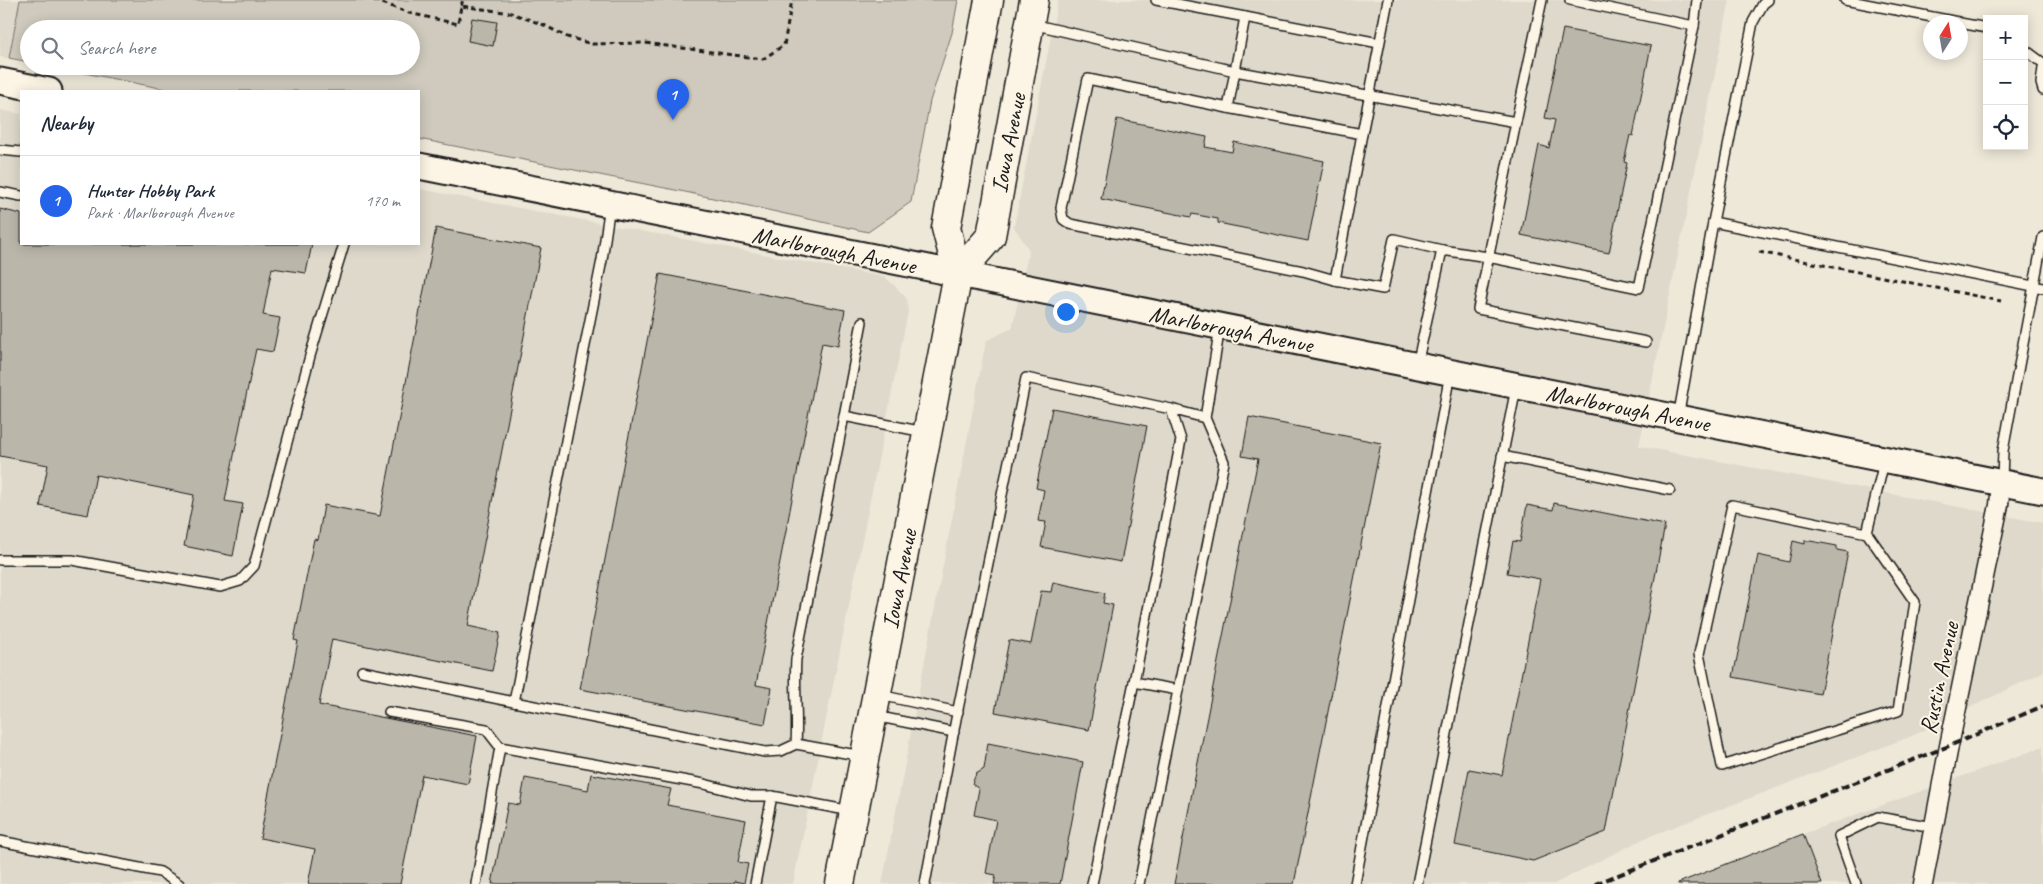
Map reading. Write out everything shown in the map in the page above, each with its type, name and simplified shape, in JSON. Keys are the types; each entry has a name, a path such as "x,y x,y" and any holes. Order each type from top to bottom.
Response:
{"main road":[{"name":"Iowa Avenue","path":"840,884 958,274 946,228 989,0"},
{"name":"Iowa Avenue","path":"958,274 991,236 1032,12"}],"street":[{"path":"0,81 44,90"},
{"name":"Marlborough Avenue","path":"420,166 2043,491"},
{"name":"Rustin Avenue","path":"1923,884 1996,522 2001,483"}],"lane":[{"path":"1156,0 1379,43"},
{"path":"1335,280 1388,0"},
{"path":"1542,0 1478,309 1646,342"},
{"path":"1570,0 1694,26"},
{"path":"1362,134 1088,79 1061,208 1063,218 1070,224 1303,271 1384,290 1394,239 1639,288 1694,26 1696,0"},
{"path":"1678,418 1713,222 1753,22 1762,4 1768,0"},
{"path":"1845,0 1923,16"},
{"path":"1032,12 1235,71 1516,122"},
{"path":"1228,108 1245,17"},
{"path":"1968,25 1983,27"},
{"path":"2028,52 2043,63"},
{"path":"2043,68 2041,83 2043,90"},
{"path":"0,150 20,152"},
{"path":"0,192 20,196"},
{"path":"514,702 602,260 610,205"},
{"path":"1713,222 2043,288"},
{"path":"2001,483 2003,450 2043,237"},
{"path":"0,560 72,560 220,587 240,581 254,566 310,356 344,245"},
{"path":"1417,366 1442,250"},
{"path":"796,744 797,721 794,680 796,659 862,322"},
{"path":"1140,884 1224,462 1205,418 1220,327"},
{"path":"1355,884 1450,372"},
{"path":"925,884 1026,378 1205,418"},
{"path":"1417,884 1516,385"},
{"path":"1092,884 1181,440 1171,409"},
{"path":"844,416 927,432"},
{"path":"1502,456 1670,490"},
{"path":"1867,534 1732,505 1699,654 1722,766 1898,711 1915,602 1867,534 1884,459"},
{"path":"362,671 765,752 781,751 796,744 864,756"},
{"path":"1134,682 1178,690"},
{"path":"874,705 958,712"},
{"path":"874,705 954,732"},
{"path":"389,712 486,730 500,747 704,784 751,796 772,796 854,812"},
{"path":"476,884 500,747"},
{"path":"755,884 772,796"},
{"path":"1856,884 1840,836 1878,817 1933,827"},
{"path":"0,841 160,872 178,884"}],"path":[{"path":"374,0 409,13 458,24 463,0"},
{"path":"461,6 511,13 544,25 567,37 592,44 645,43 764,59 784,44 792,0"},
{"path":"1759,252 2001,302"}],"shaded area":[{"path":"0,0 20,0 9,58 0,57"},
{"path":"20,0 958,0 952,33 930,101 911,202 868,232 690,193 420,139 420,90 170,90 94,75 420,75 420,20 20,20 20,60 9,58"},
{"path":"1058,0 1730,0 1639,446 2043,523 2043,672 1912,736 1645,838 1554,884 882,884 986,341 1012,328 1029,250 1014,227"},
{"path":"0,110 20,114 20,245 420,245 420,189 885,277 907,299 908,312 793,884 0,884"},
{"path":"2043,747 2043,884 1675,884 1803,834"}],"building":[{"path":"472,18 497,22 493,46 468,41"},
{"path":"1563,29 1651,46 1633,136 1630,135 1624,162 1627,163 1609,253 1521,235 1539,145 1549,148 1555,120 1545,118"},
{"path":"1117,119 1207,137 1205,147 1232,152 1234,142 1324,161 1308,241 1218,223 1218,219 1192,214 1191,217 1101,199"},
{"path":"0,209 20,214 20,245 312,245 306,273 272,268 263,315 280,318 273,352 256,349 225,501 243,504 233,556 184,546 194,495 96,475 88,515 40,506 48,465 0,456"},
{"path":"436,228 541,248 468,626 500,633 492,671 332,639 319,705 477,736 468,784 422,775 400,884 308,884 315,849 260,838 298,641 294,640 314,539 318,540 324,505 380,516"},
{"path":"660,274 845,310 838,346 822,343 756,685 772,688 765,724 580,689"},
{"path":"1052,408 1147,426 1121,562 1041,547 1046,522 1038,521 1044,490 1036,488"},
{"path":"1249,417 1381,443 1294,884 1174,884 1258,459 1242,456"},
{"path":"1554,503 1665,525 1606,832 1533,861 1455,845 1469,769 1502,775 1540,579 1507,573 1513,541 1520,542 1527,505 1553,510"},
{"path":"1805,540 1837,546 1837,550 1848,552 1820,694 1733,677 1758,555 1789,562 1793,541 1805,544"},
{"path":"1053,582 1105,593 1103,603 1113,605 1089,730 995,712 1009,640 1031,644 1041,591 1051,592"},
{"path":"988,743 1083,762 1060,884 994,884 996,875 986,873 996,820 974,815 979,789 972,784 976,774 984,769"},
{"path":"591,774 671,789 667,805 746,820 738,862 748,864 744,883 734,881 734,884 492,884 508,803 520,805 525,778 588,790"},
{"path":"1803,834 1822,884 1678,884 1678,883"}],"railway":[{"path":"1595,884 1949,746 2043,706"}],"place":[{"name":"Hunter Hobby Park","path":"673,120"}]}
